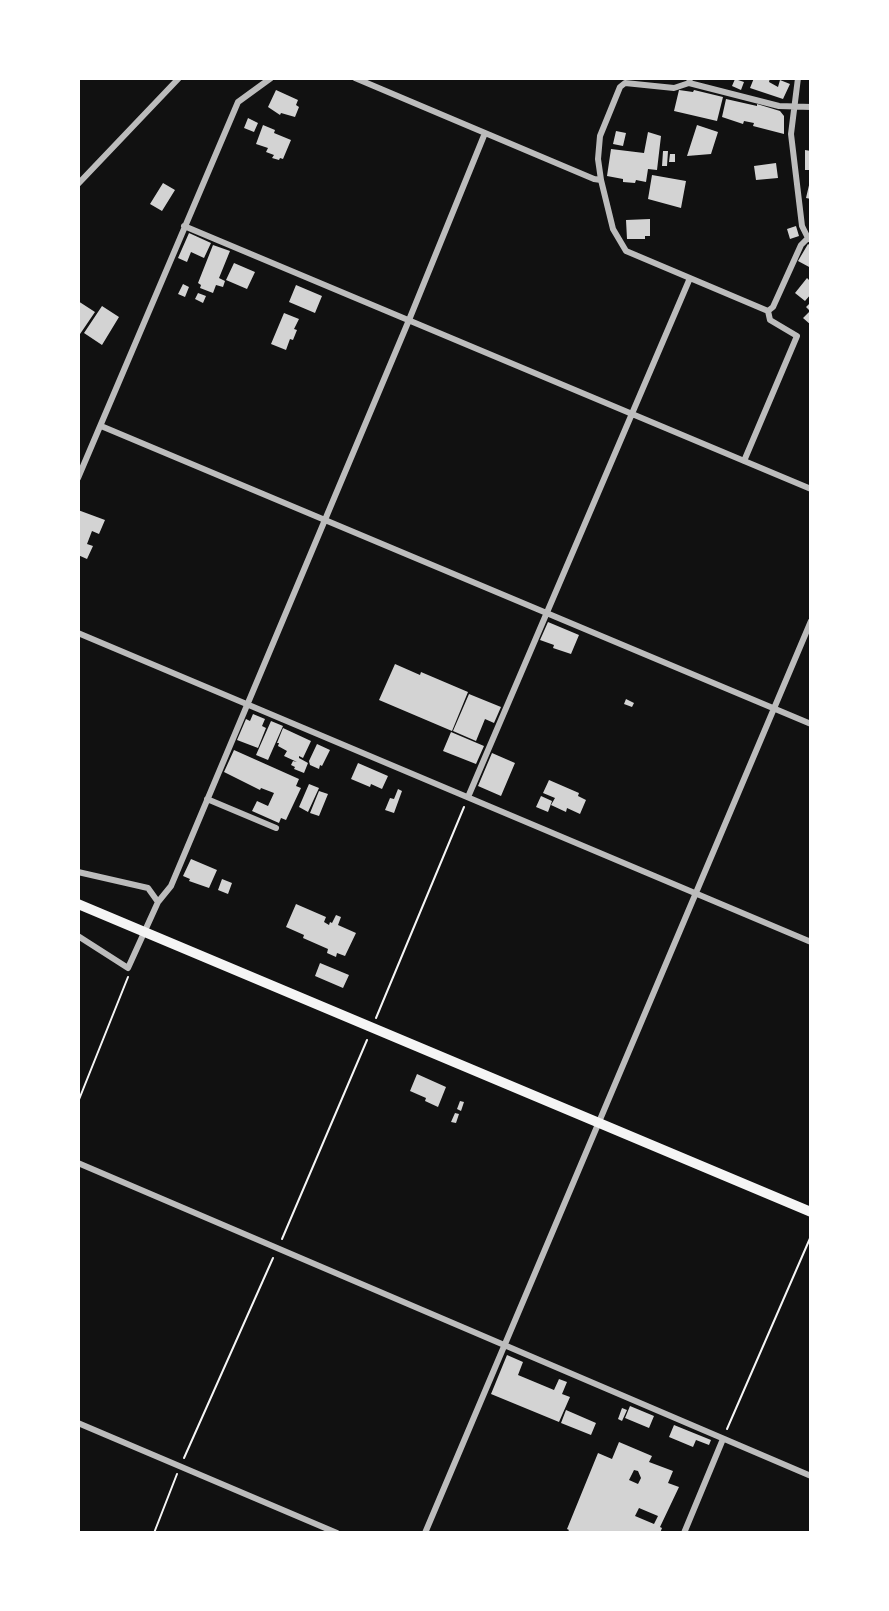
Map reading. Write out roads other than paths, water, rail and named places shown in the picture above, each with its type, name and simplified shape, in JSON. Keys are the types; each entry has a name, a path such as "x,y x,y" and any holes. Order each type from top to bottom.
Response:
{"main road":[{"path":"78,904 811,1212"}],"street":[{"path":"78,184 179,78"},
{"path":"78,478 238,102 271,78"},
{"path":"355,78 601,180"},
{"path":"768,310 773,307 801,245 810,239 802,225 790,134 798,78"},
{"path":"768,310 626,251 613,229 601,180 598,159 600,136 620,87 625,84 674,88 690,81 778,106 811,107"},
{"path":"78,936 128,968 158,902 171,886 409,320 485,133"},
{"path":"184,226 811,489"},
{"path":"468,796 690,278"},
{"path":"744,461 797,336 770,320 768,310"},
{"path":"101,426 811,724"},
{"path":"424,1533 505,1347 811,621"},
{"path":"78,633 811,942"},
{"path":"207,799 276,828"},
{"path":"78,872 148,888 158,902"},
{"path":"78,1163 811,1476"},
{"path":"78,1423 337,1533"},
{"path":"684,1533 723,1439"}]}
